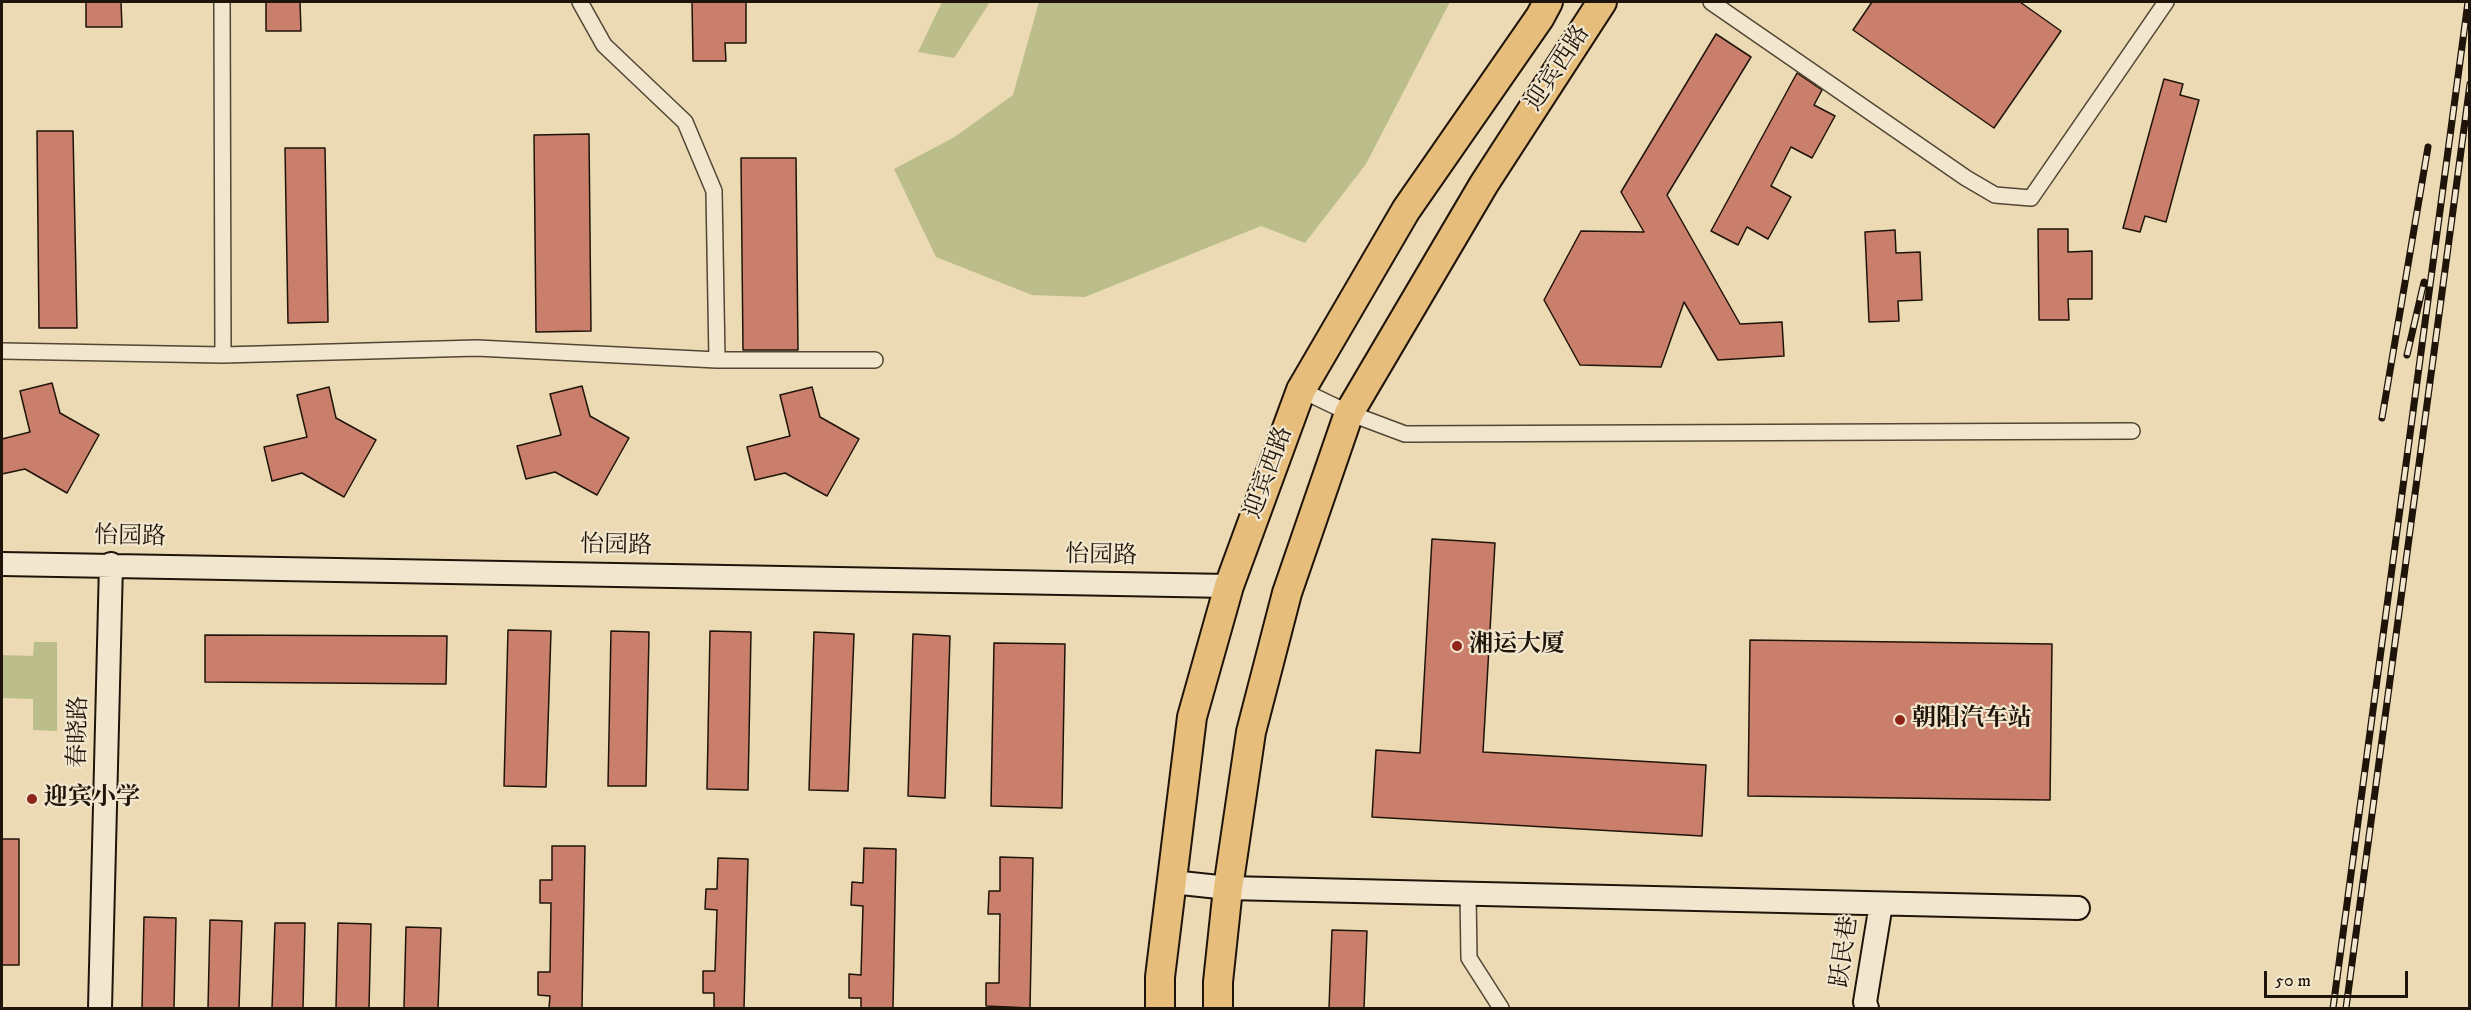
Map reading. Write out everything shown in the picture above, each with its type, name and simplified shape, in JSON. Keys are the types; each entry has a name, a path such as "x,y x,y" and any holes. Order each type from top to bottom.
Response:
{"highway":[{"name":"迎宾西路","path":"1160,1008 1160,977 1192,717 1229,586 1301,390 1406,210 1540,17 1548,2"},
{"name":"迎宾西路","path":"1218,1008 1218,982 1228,888 1251,732 1287,593 1349,413 1484,184 1602,2"}],"street":[{"path":"222,2 223,355"},
{"path":"580,2 604,45 685,122 714,191 717,360"},
{"path":"1711,2 1966,178 1995,195 2031,198 2166,2"},
{"path":"2,351 223,355 477,348 717,360 875,360"},
{"path":"1301,390 1349,413 1405,434 2132,431"},
{"name":"怡园路","path":"2,564 111,564 1229,586"},
{"name":"春晓路","path":"100,1008 111,564"},
{"path":"1172,882 1228,888 2078,908"},
{"path":"1468,893 1470,958 1501,1008"},
{"name":"跃民巷","path":"1867,1008 1865,1002 1881,904"}],"green space":[{"path":"942,2 990,2 954,58 918,52"},
{"path":"1039,2 1450,2 1366,164 1305,243 1261,226 1085,297 1032,295 936,257 894,169 953,138 1013,95"},
{"path":"34,642 57,642 57,731 33,730 33,699 2,698 2,655 33,656"}],"building":[{"path":"86,2 121,2 122,27 86,27"},
{"path":"266,2 300,2 301,31 266,31"},
{"path":"692,2 746,2 746,43 725,43 726,61 693,61"},
{"path":"1872,2 2020,2 2061,31 1994,128 1853,30"},
{"path":"1716,34 1751,57 1667,195 1740,324 1782,322 1784,356 1718,360 1684,302 1661,367 1580,365 1544,300 1581,231 1644,232 1621,192"},
{"path":"1797,73 1822,90 1814,105 1835,116 1812,158 1791,147 1771,186 1791,197 1768,239 1747,227 1738,245 1711,231"},
{"path":"2164,79 2183,84 2180,95 2199,100 2166,222 2145,216 2140,232 2123,228"},
{"path":"37,131 73,131 77,328 39,328"},
{"path":"589,134 591,331 536,332 534,135"},
{"path":"285,148 325,148 328,322 288,323"},
{"path":"741,158 796,158 798,350 743,350"},
{"path":"2038,229 2068,229 2068,252 2092,251 2092,299 2068,299 2069,320 2039,320"},
{"path":"1895,230 1896,253 1920,252 1922,300 1898,301 1899,321 1869,322 1865,232"},
{"path":"52,383 60,413 99,435 67,493 25,469 2,474 2,439 30,432 20,391"},
{"path":"582,386 590,416 629,438 597,495 555,472 526,479 517,446 561,435 550,394"},
{"path":"329,387 336,418 376,440 344,497 302,473 272,481 264,447 307,437 297,395"},
{"path":"812,387 820,417 859,439 827,496 785,473 755,480 747,447 790,436 780,395"},
{"name":"湘运大厦","path":"1432,539 1495,543 1483,752 1706,765 1702,836 1372,817 1376,750 1420,753"},
{"path":"508,630 551,631 546,787 504,786"},
{"path":"611,631 649,632 646,786 608,786"},
{"path":"710,631 751,632 748,790 707,789"},
{"path":"814,632 854,634 848,791 809,790"},
{"path":"913,634 950,636 945,798 908,796"},
{"path":"205,635 447,636 446,684 205,682"},
{"name":"朝阳汽车站","path":"1750,640 2052,644 2050,800 1748,796"},
{"path":"994,643 1065,644 1062,808 991,806"},
{"path":"2,839 19,839 19,965 2,965"},
{"path":"552,846 585,846 582,1008 549,1008 550,996 538,995 538,972 550,972 551,903 540,903 540,880 552,880"},
{"path":"864,848 896,849 893,1008 861,1008 861,998 849,998 849,974 861,975 863,906 851,905 852,882 863,883"},
{"path":"1000,857 1033,858 1030,1008 986,1006 986,983 999,983 1000,914 988,914 989,891 1000,891"},
{"path":"718,858 748,859 744,1008 714,1008 714,993 703,993 703,971 715,971 717,910 705,909 706,889 717,889"},
{"path":"144,917 176,918 174,1008 142,1008"},
{"path":"210,920 242,921 239,1008 208,1008"},
{"path":"275,923 305,923 303,1008 272,1008"},
{"path":"338,923 371,924 369,1008 336,1008"},
{"path":"406,927 441,928 438,1008 404,1008"},
{"path":"1332,930 1367,931 1364,1008 1329,1008"}],"railway":[{"path":"2333,1008 2468,2"},
{"path":"2346,1008 2470,84"},
{"path":"2382,418 2428,147"},
{"path":"2407,355 2424,282"}],"place":[{"name":"湘运大厦","path":"1457,646"},
{"name":"朝阳汽车站","path":"1900,720"},
{"name":"迎宾小学","path":"32,799"}]}
